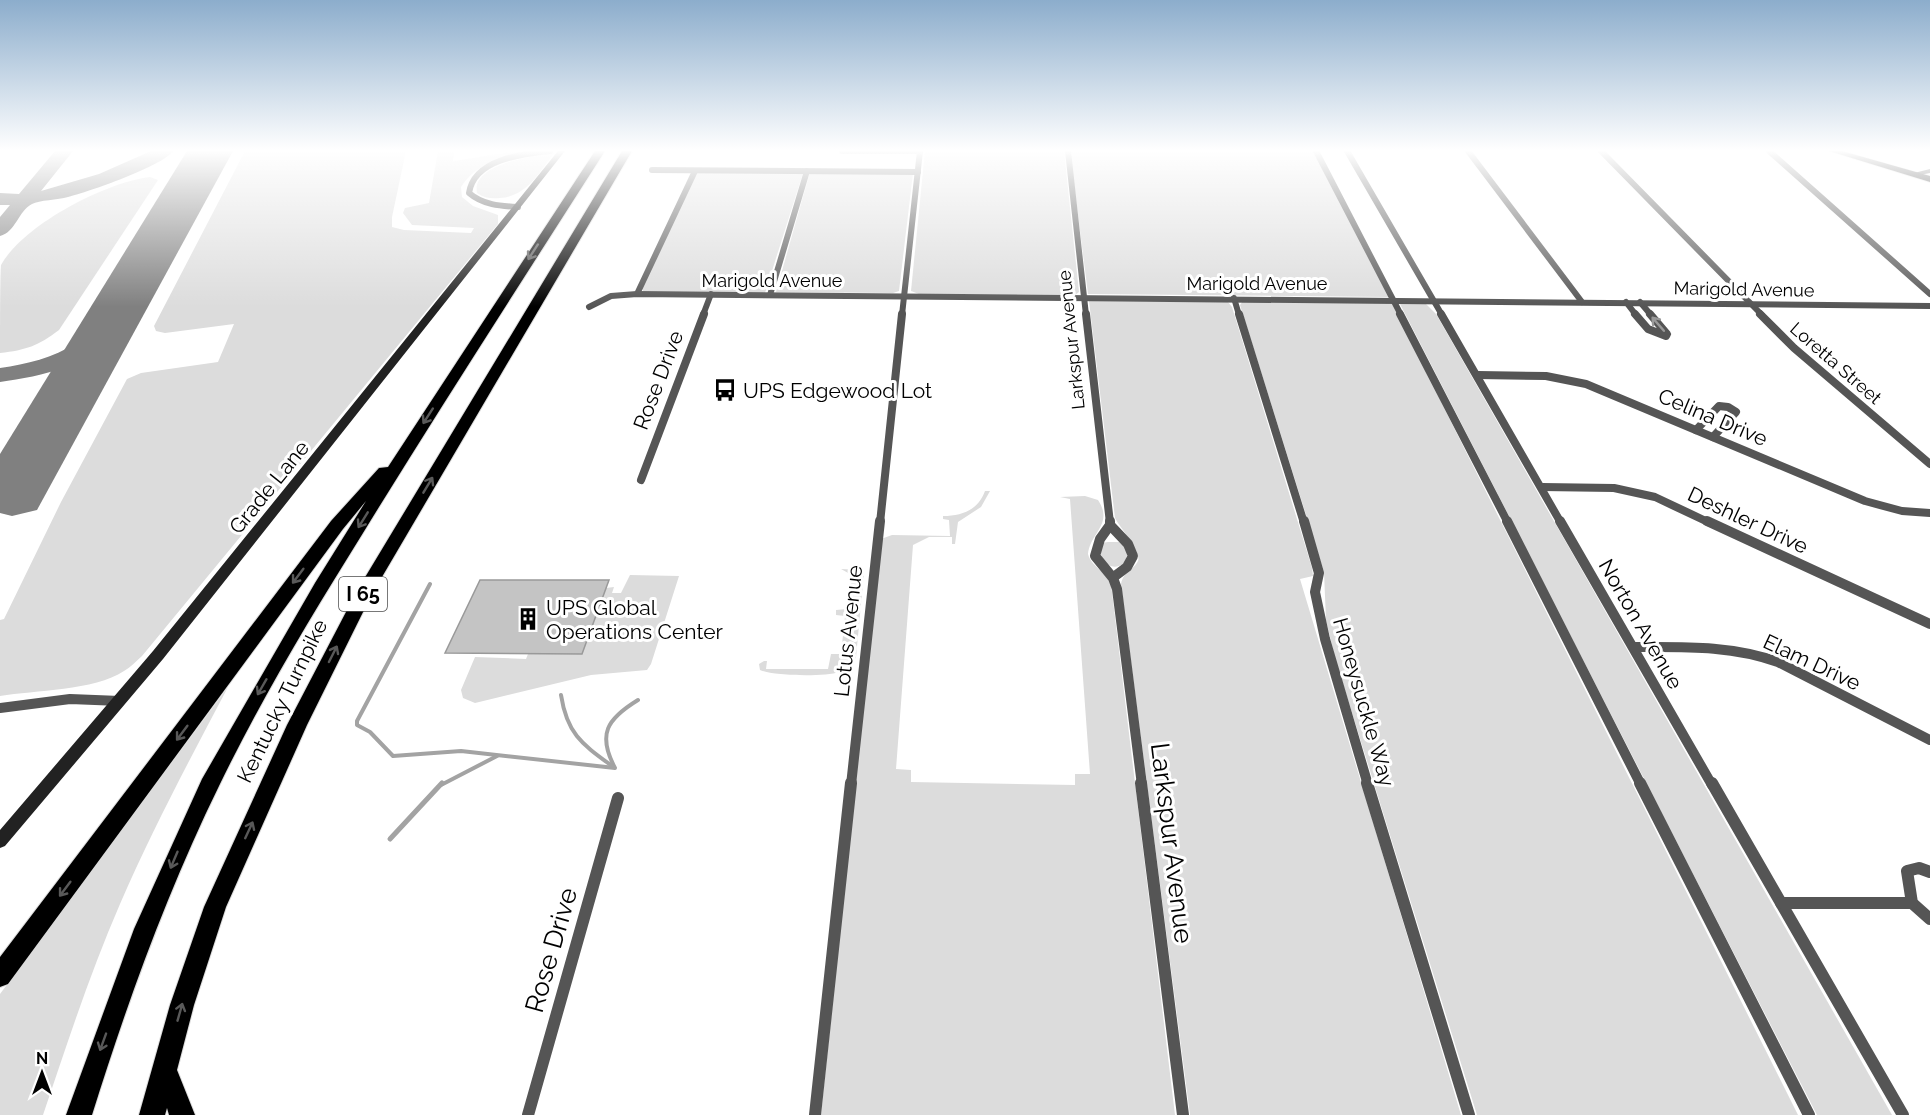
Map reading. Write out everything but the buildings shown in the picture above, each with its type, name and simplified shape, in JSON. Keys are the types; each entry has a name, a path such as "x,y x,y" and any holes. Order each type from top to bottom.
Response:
{"highway":[{"name":"I 65","path":"79,1115 145,929 209,785 282,651 416,434 566,203"},
{"name":"Kentucky Turnpike","path":"152,1115 182,1005 215,907 297,725 364,593 596,203"},
{"path":"0,976 337,525 416,434"},
{"path":"164,1069 182,1115"}],"main road":[{"name":"Grade Lane","path":"0,841 120,701 521,203"}],"street":[{"path":"489,203 501,207 518,207"},
{"path":"637,294 680,203"},
{"path":"770,295 797,203"},
{"name":"Lotus Avenue","path":"815,1115 914,203"},
{"name":"Larkspur Avenue","path":"1074,203 1110,525"},
{"path":"1343,203 1517,537 1809,1115"},
{"name":"Norton Avenue","path":"1377,203 1903,1115"},
{"path":"1507,203 1582,302"},
{"name":"Loretta Street","path":"1652,203 1801,354 1930,464"},
{"path":"1828,203 1930,294"},
{"name":"Marigold Avenue","path":"589,307 599,298 614,294 1393,299 1930,306"},
{"name":"Rose Drive","path":"641,480 711,294"},
{"name":"Honeysuckle Way","path":"1234,298 1315,556 1319,573 1315,592 1332,662 1469,1115"},
{"path":"1626,302 1650,331 1659,336 1666,336 1667,334 1640,302"},
{"name":"Celina Drive","path":"1478,375 1546,376 1579,381 1865,501 1902,511 1930,513"},
{"path":"1696,430 1719,406 1736,412 1713,437"},
{"name":"Deshler Drive","path":"1542,487 1614,488 1655,497 1930,624"},
{"path":"1110,525 1130,547 1132,553 1128,566 1115,576 1099,562 1095,550 1096,544 1110,525"},
{"name":"Larkspur Avenue","path":"1115,576 1184,1115"},
{"name":"Elam Drive","path":"1634,647 1719,648 1756,654 1778,662 1930,740"},
{"path":"0,708 70,699 120,701"},
{"name":"Rose Drive","path":"528,1115 618,798"},
{"path":"1930,872 1919,868 1907,871 1912,903 1930,919"},
{"path":"1781,903 1912,903"}],"shaded area":[{"path":"76,203 143,203 59,330 31,346 0,353 1,265 27,235"},
{"path":"218,203 395,203 392,227 404,230 471,233 474,228 412,225 403,213 405,208 429,203 469,203 498,215 498,224 142,656 124,671 97,682 64,689 0,696 0,620 4,619 61,502 127,379 141,373 218,362 234,324 165,333 156,331 154,326"},
{"path":"682,203 793,203 765,293 644,292 642,289"},
{"path":"801,203 909,203 899,291 893,293 776,292"},
{"path":"920,203 1070,203 1079,292 1075,295 919,294 911,291"},
{"path":"1077,203 1340,203 1390,297 1088,294"},
{"path":"1089,301 1228,302 1232,307 1312,568 1313,576 1300,579 1461,1115 1190,1115 1121,584 1124,576 1138,561 1138,557 1134,546 1115,518"},
{"path":"1243,301 1384,301 1392,304 1798,1115 1477,1115 1335,658 1326,620 1324,572 1240,305"},
{"path":"1400,304 1426,304 1436,314 1892,1115 1817,1115"},
{"path":"985,491 990,491 981,507 958,522 955,544 952,544 952,537 929,537 913,545 896,769 911,770 911,782 1075,785 1075,774 1090,774 1070,499 1060,497 1085,496 1098,500 1102,508 1102,522 1088,554 1111,584 1175,1115 821,1115 881,539 892,535 950,536 949,520 943,519 943,516 968,511 978,503"},
{"path":"1121,542 1128,552 1125,563 1115,567 1105,561 1099,548 1102,543"},
{"path":"841,569 864,572 856,657 853,662 839,672 823,675 787,675 760,670 759,664 764,661 767,661 766,669 828,669 831,654 841,654 845,616 836,615 836,610 847,609 852,579 850,574"},
{"path":"630,575 679,576 651,664 647,670 591,675 475,703 463,698 461,690 475,657 526,659 528,654 582,654 606,588 614,587 612,593 621,593"},
{"path":"228,687 132,876 89,982 43,1115 0,1115 0,994"}],"waterway":[{"path":"430,584 357,721 357,725 370,732 393,756 461,751 615,768 607,746 608,728 619,714 638,700"},
{"path":"561,695 572,729 584,744 612,766"},
{"path":"441,785 497,756"},
{"path":"390,839 442,783"}],"taxiway":[{"path":"0,230 22,203"},
{"path":"0,375 58,362 84,349 107,329"},
{"path":"0,473 24,459 43,441"}],"runway":[{"path":"12,493 180,203"}],"place":[{"name":"UPS Edgewood Lot","path":"725,390"},
{"name":"UPS Global Operations Center","path":"528,619"}]}
